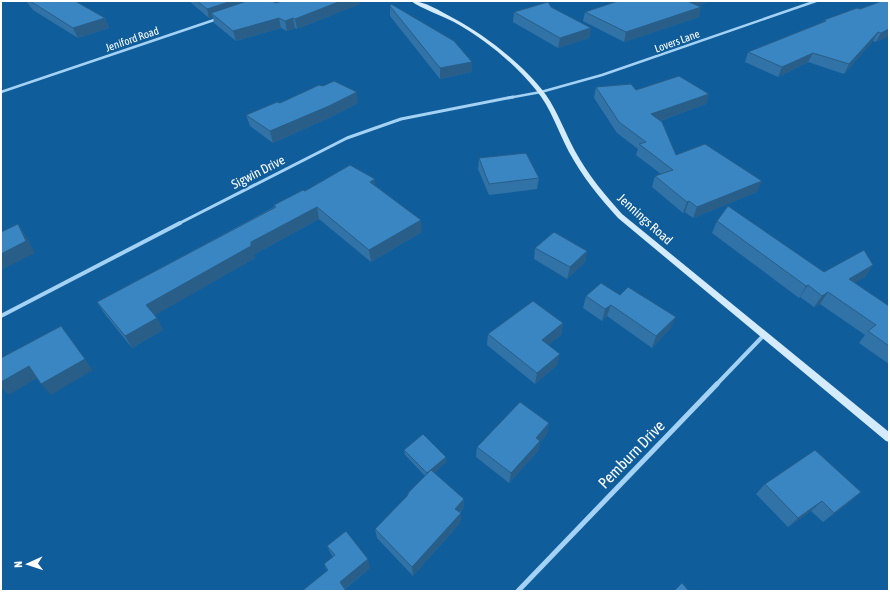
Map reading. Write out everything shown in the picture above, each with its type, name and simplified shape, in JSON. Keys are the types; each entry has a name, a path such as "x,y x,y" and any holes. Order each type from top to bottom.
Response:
{"street":[{"name":"Jennings Road","path":"413,1 457,21 482,37 504,54 542,92 567,143 585,174 599,194 620,216 889,438"},
{"name":"Lovers Lane","path":"542,92 657,57 816,1"},
{"name":"Jeniford Road","path":"1,92 224,16"},
{"name":"Sigwin Drive","path":"1,316 74,277 347,138 372,128 401,120 542,92"},
{"name":"Pemburn Drive","path":"518,591 764,335"}],"building":[{"path":"30,1 75,1 105,18 73,28"},
{"path":"197,1 232,1 207,9"},
{"path":"247,1 272,1 276,3 282,1 341,1 295,19 293,18 285,21 279,18 233,31 211,13"},
{"path":"618,1 687,1 701,7 626,32 585,12"},
{"path":"882,1 889,1 889,29 881,33 878,32 849,64 813,53 782,67 748,52 826,21 824,20"},
{"path":"548,2 551,7 591,28 560,38 514,12"},
{"path":"391,4 454,41 472,62 440,68 390,6"},
{"path":"679,76 709,94 651,114 662,122 676,155 705,144 762,181 697,207 689,201 687,202 655,176 673,170 639,144 646,142 619,122 596,87 631,84 636,90"},
{"path":"334,81 357,92 329,106 270,131 246,115 277,102 280,103 319,85 323,86"},
{"path":"526,153 539,178 489,184 479,158"},
{"path":"350,165 375,179 370,182 421,220 369,250 317,207 251,242 251,246 146,305 157,318 125,336 97,302 276,207 274,205 303,190 305,191"},
{"path":"728,206 824,272 864,250 873,265 849,279 889,306 889,346 868,331 876,325 828,292 822,296 808,285 806,286 717,221"},
{"path":"18,224 26,241 1,254 1,232"},
{"path":"554,232 587,251 570,267 535,248"},
{"path":"601,283 620,295 628,287 676,317 656,336 611,305 605,309 586,296"},
{"path":"533,301 563,323 542,340 560,354 537,373 488,334"},
{"path":"61,326 85,359 41,384 29,366 1,382 1,358"},
{"path":"520,402 549,423 536,438 540,441 511,473 477,447"},
{"path":"423,434 446,457 427,473 404,450"},
{"path":"815,450 861,492 834,513 822,501 798,518 765,484"},
{"path":"431,470 464,499 455,509 461,513 412,567 375,529"},
{"path":"346,531 368,559 340,582 346,591 302,591 328,570 324,564 335,555 327,546"},
{"path":"682,583 689,591 674,591"}]}
